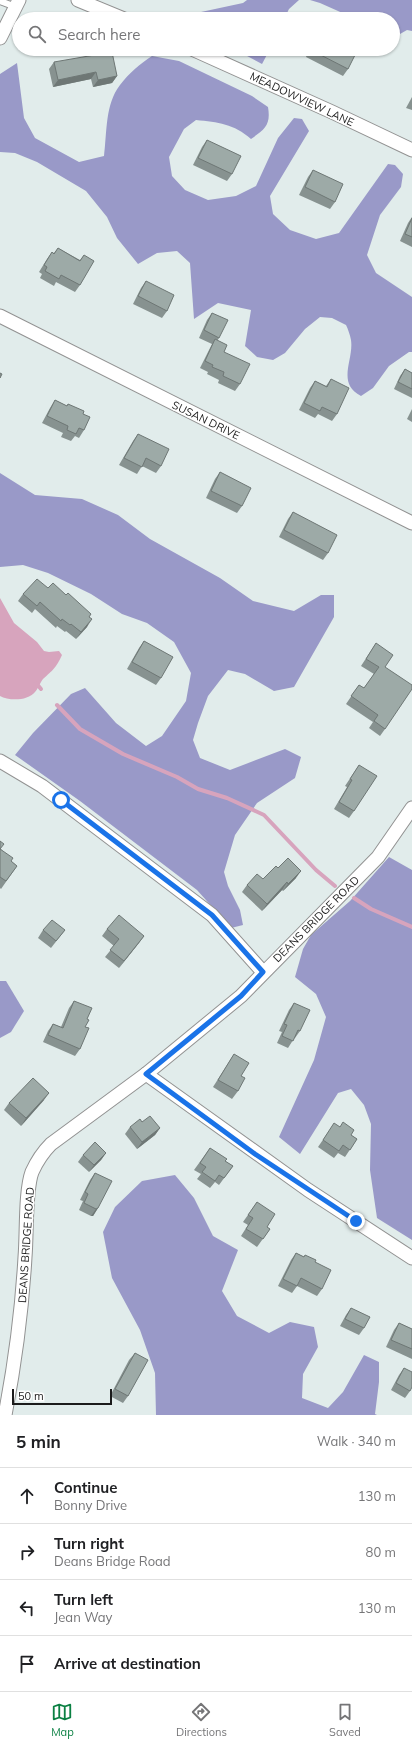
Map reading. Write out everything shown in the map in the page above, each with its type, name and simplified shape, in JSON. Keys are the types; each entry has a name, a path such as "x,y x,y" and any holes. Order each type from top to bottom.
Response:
{"street":[{"path":"78,0 107,12"},
{"path":"0,38 12,14"},
{"name":"MEADOWVIEW LANE","path":"208,56 412,150"},
{"name":"SUSAN DRIVE","path":"0,316 412,522"},
{"path":"0,761 42,786 212,915 263,972"},
{"name":"DEANS BRIDGE ROAD","path":"6,1415 22,1305 28,1193 32,1173 40,1156 51,1144 146,1074 241,996 378,857 412,808"},
{"path":"146,1074 301,1185 412,1258"}],"lane":[{"path":"0,1 17,4"}],"shaded area":[{"path":"247,0 299,0 288,12 201,12 243,3"},
{"path":"310,0 412,0 412,31 407,30 400,34 400,12 340,12"},
{"path":"152,56 179,61 252,96 268,107 269,118 266,126 251,139 232,127 211,122 196,120 184,129 169,157 172,176 185,190 208,200 236,196 256,186 278,138 294,118 302,119 309,131 270,196 273,214 290,230 316,239 339,233 388,164 395,165 403,174 401,187 380,215 367,255 376,273 412,297 412,352 409,352 389,366 373,388 361,396 349,385 348,371 351,338 346,325 332,318 320,317 305,329 285,353 273,360 257,357 245,346 251,310 218,303 194,319 190,263 177,251 157,253 138,264 117,238 107,217 86,191 37,162 15,153 0,152 0,74 17,63 24,118 35,138 79,162 104,156 109,110 115,93 131,73"},
{"path":"247,56 266,56 262,64"},
{"path":"0,473 35,495 82,499 118,515 150,539 220,578 253,601 294,611 321,595 334,595 334,617 294,687 274,691 245,674 228,670 208,696 193,740 200,758 230,770 285,749 301,757 295,778 257,803 235,835 224,872 228,886 240,910 243,925 231,928 197,890 80,801 15,755 33,733 71,694 85,688 116,723 146,746 162,736 186,701 191,673 174,642 147,623 122,614 91,594 48,573 23,565 0,567"},
{"path":"0,598 14,623 37,642 44,651 59,651 62,655 56,666 43,679 35,692 23,699 8,699 0,696"},
{"path":"389,857 412,870 412,1240 377,1218 370,1170 371,1124 364,1105 351,1089 338,1093 300,1154 279,1137 314,1060 326,1017 316,994 295,977 303,949 311,935 350,901"},
{"path":"0,981 6,981 24,1011 11,1032 0,1038"},
{"path":"175,1175 194,1198 213,1236 238,1250 222,1291 237,1316 269,1333 290,1322 314,1327 318,1347 303,1374 302,1398 328,1408 343,1392 364,1355 379,1362 379,1382 375,1414 377,1415 156,1415 155,1373 140,1330 112,1278 103,1232 115,1207 142,1181"}],"building":[{"path":"89,56 113,56 117,76 98,80 96,72 58,80 54,62"},
{"path":"323,56 354,56 348,69"},
{"path":"207,140 241,156 232,174 198,158"},
{"path":"313,170 343,184 335,202 305,187"},
{"path":"412,218 412,237 405,234"},
{"path":"58,248 80,261 84,255 94,261 80,285 61,275 59,279 45,271 47,267 44,265 52,252 54,254"},
{"path":"146,281 174,295 167,311 138,296"},
{"path":"212,313 228,320 219,338 204,330"},
{"path":"215,339 227,345 224,352 250,364 240,384 223,376 224,372 212,367 213,365 205,361"},
{"path":"405,369 412,373 412,389 398,382"},
{"path":"331,379 349,388 337,414 322,407 320,411 304,403 315,381 327,387"},
{"path":"55,400 67,406 68,404 84,411 83,414 90,417 84,430 79,428 76,434 67,430 68,426 47,416"},
{"path":"138,434 169,449 161,466 146,458 142,467 124,458"},
{"path":"220,472 251,488 242,506 211,491"},
{"path":"293,512 337,535 328,553 284,530"},
{"path":"37,579 48,588 53,583 66,595 68,593 91,614 89,617 92,619 81,632 62,619 61,621 40,602 37,606 23,594"},
{"path":"144,641 173,657 161,678 132,662"},
{"path":"376,643 393,655 385,667 412,685 412,689 385,729 374,721 378,715 351,696 359,685 364,688 379,667 366,659"},
{"path":"359,765 377,776 354,811 339,802 352,780 350,779"},
{"path":"0,841 4,844 0,849"},
{"path":"0,849 13,858 11,861 17,866 6,881 0,877"},
{"path":"288,858 301,871 288,884 287,882 267,904 247,885 257,874 263,879 276,866 278,868"},
{"path":"119,915 144,936 124,961 110,950 119,939 107,929"},
{"path":"52,920 65,930 56,941 43,930"},
{"path":"74,1001 92,1008 87,1019 89,1020 85,1027 89,1028 80,1049 48,1035 53,1024 63,1028"},
{"path":"294,1003 310,1010 300,1031 298,1030 293,1041 282,1036 287,1025 284,1024"},
{"path":"234,1054 249,1063 241,1076 245,1078 238,1091 218,1080"},
{"path":"33,1078 49,1093 26,1118 9,1103"},
{"path":"150,1116 160,1128 142,1142 130,1127 140,1119 142,1122"},
{"path":"343,1122 354,1130 351,1135 357,1139 350,1150 343,1145 339,1151 323,1140 334,1123 340,1127"},
{"path":"95,1142 106,1153 94,1165 83,1155"},
{"path":"210,1148 227,1159 225,1161 233,1166 224,1178 219,1175 215,1181 202,1172 206,1167 200,1163"},
{"path":"95,1173 112,1181 98,1208 96,1209 84,1203 88,1194 85,1192"},
{"path":"257,1202 275,1214 267,1227 270,1229 263,1239 246,1229 253,1218 248,1215"},
{"path":"296,1253 316,1260 315,1262 331,1270 322,1289 301,1278 297,1286 283,1279"},
{"path":"351,1308 370,1317 364,1328 345,1319"},
{"path":"399,1323 412,1329 412,1349 391,1340"},
{"path":"135,1353 148,1360 128,1396 115,1389"},
{"path":"404,1368 412,1372 412,1387 410,1391 396,1383"}],"waterway":[{"path":"36,683 41,689"},
{"path":"57,705 80,729 123,754 177,777 198,789 227,798 264,815 316,870 335,886"},
{"path":"354,898 371,909 412,927"}],"route":[{"path":"61,800 212,915 263,972 241,996 146,1074 255,1154 356,1221"}]}
